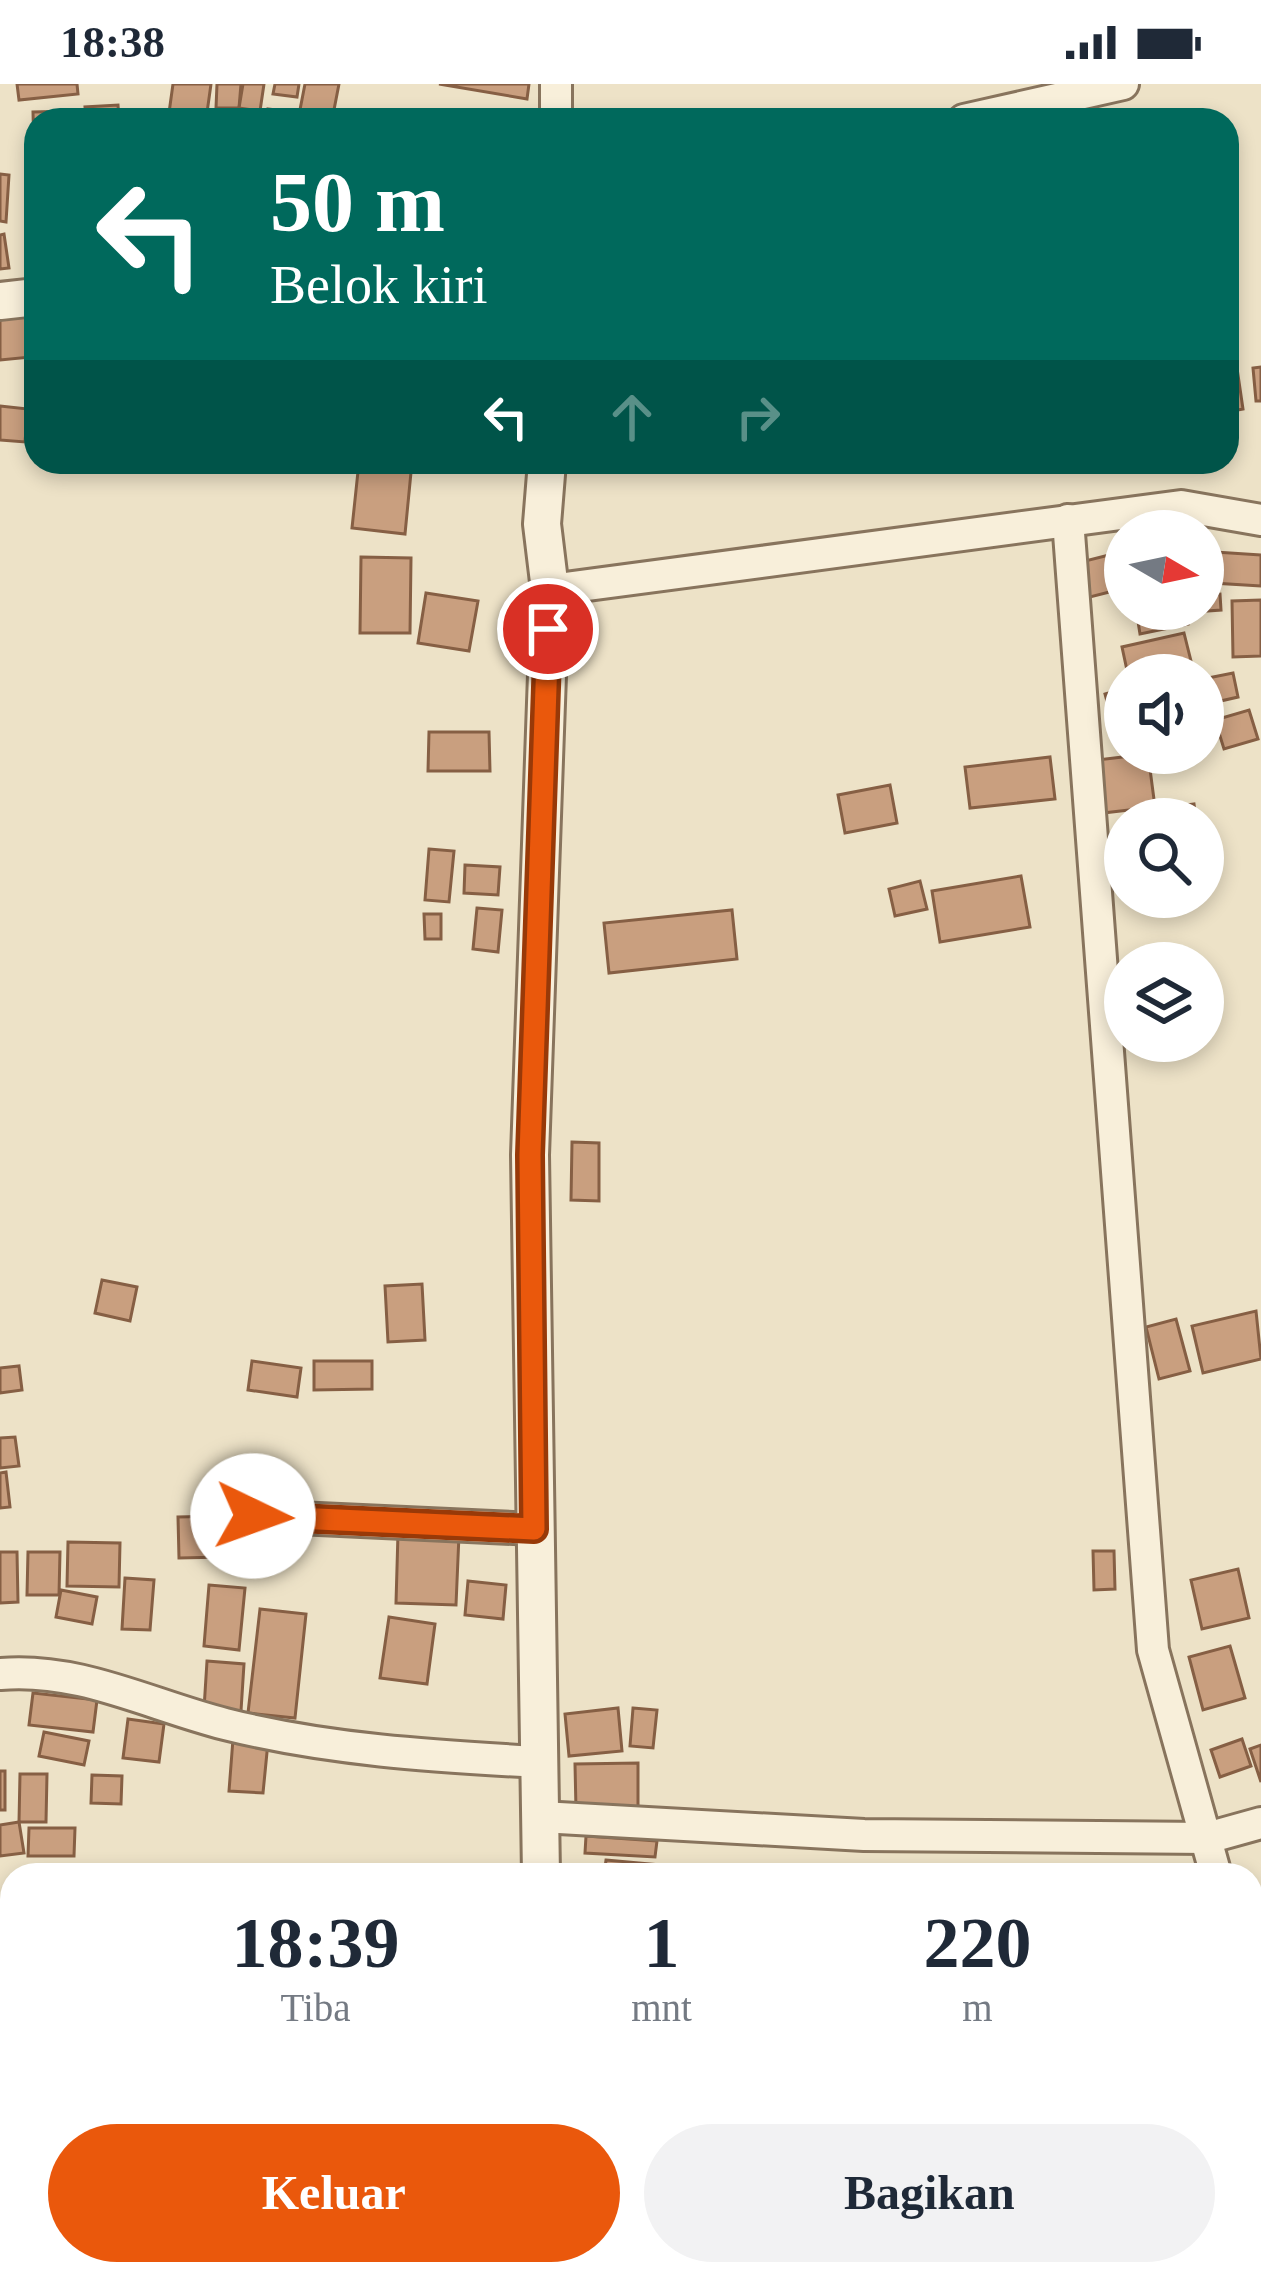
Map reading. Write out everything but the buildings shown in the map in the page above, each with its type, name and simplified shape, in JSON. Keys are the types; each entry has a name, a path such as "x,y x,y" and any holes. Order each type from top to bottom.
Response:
{"street":[{"path":"1017,108 1123,84"},
{"path":"541,1863 534,1529 532,983 550,590 542,524 546,474"},
{"path":"550,590 1181,506 1261,520"},
{"path":"1068,520 1153,1650 1213,1863"},
{"path":"253,1516 534,1529"},
{"path":"0,1674 60,1675 226,1724 382,1753 538,1762"},
{"path":"542,1816 864,1834 1208,1838 1261,1822"}],"route":[{"path":"253,1516 534,1529 532,983 548,629"}]}
